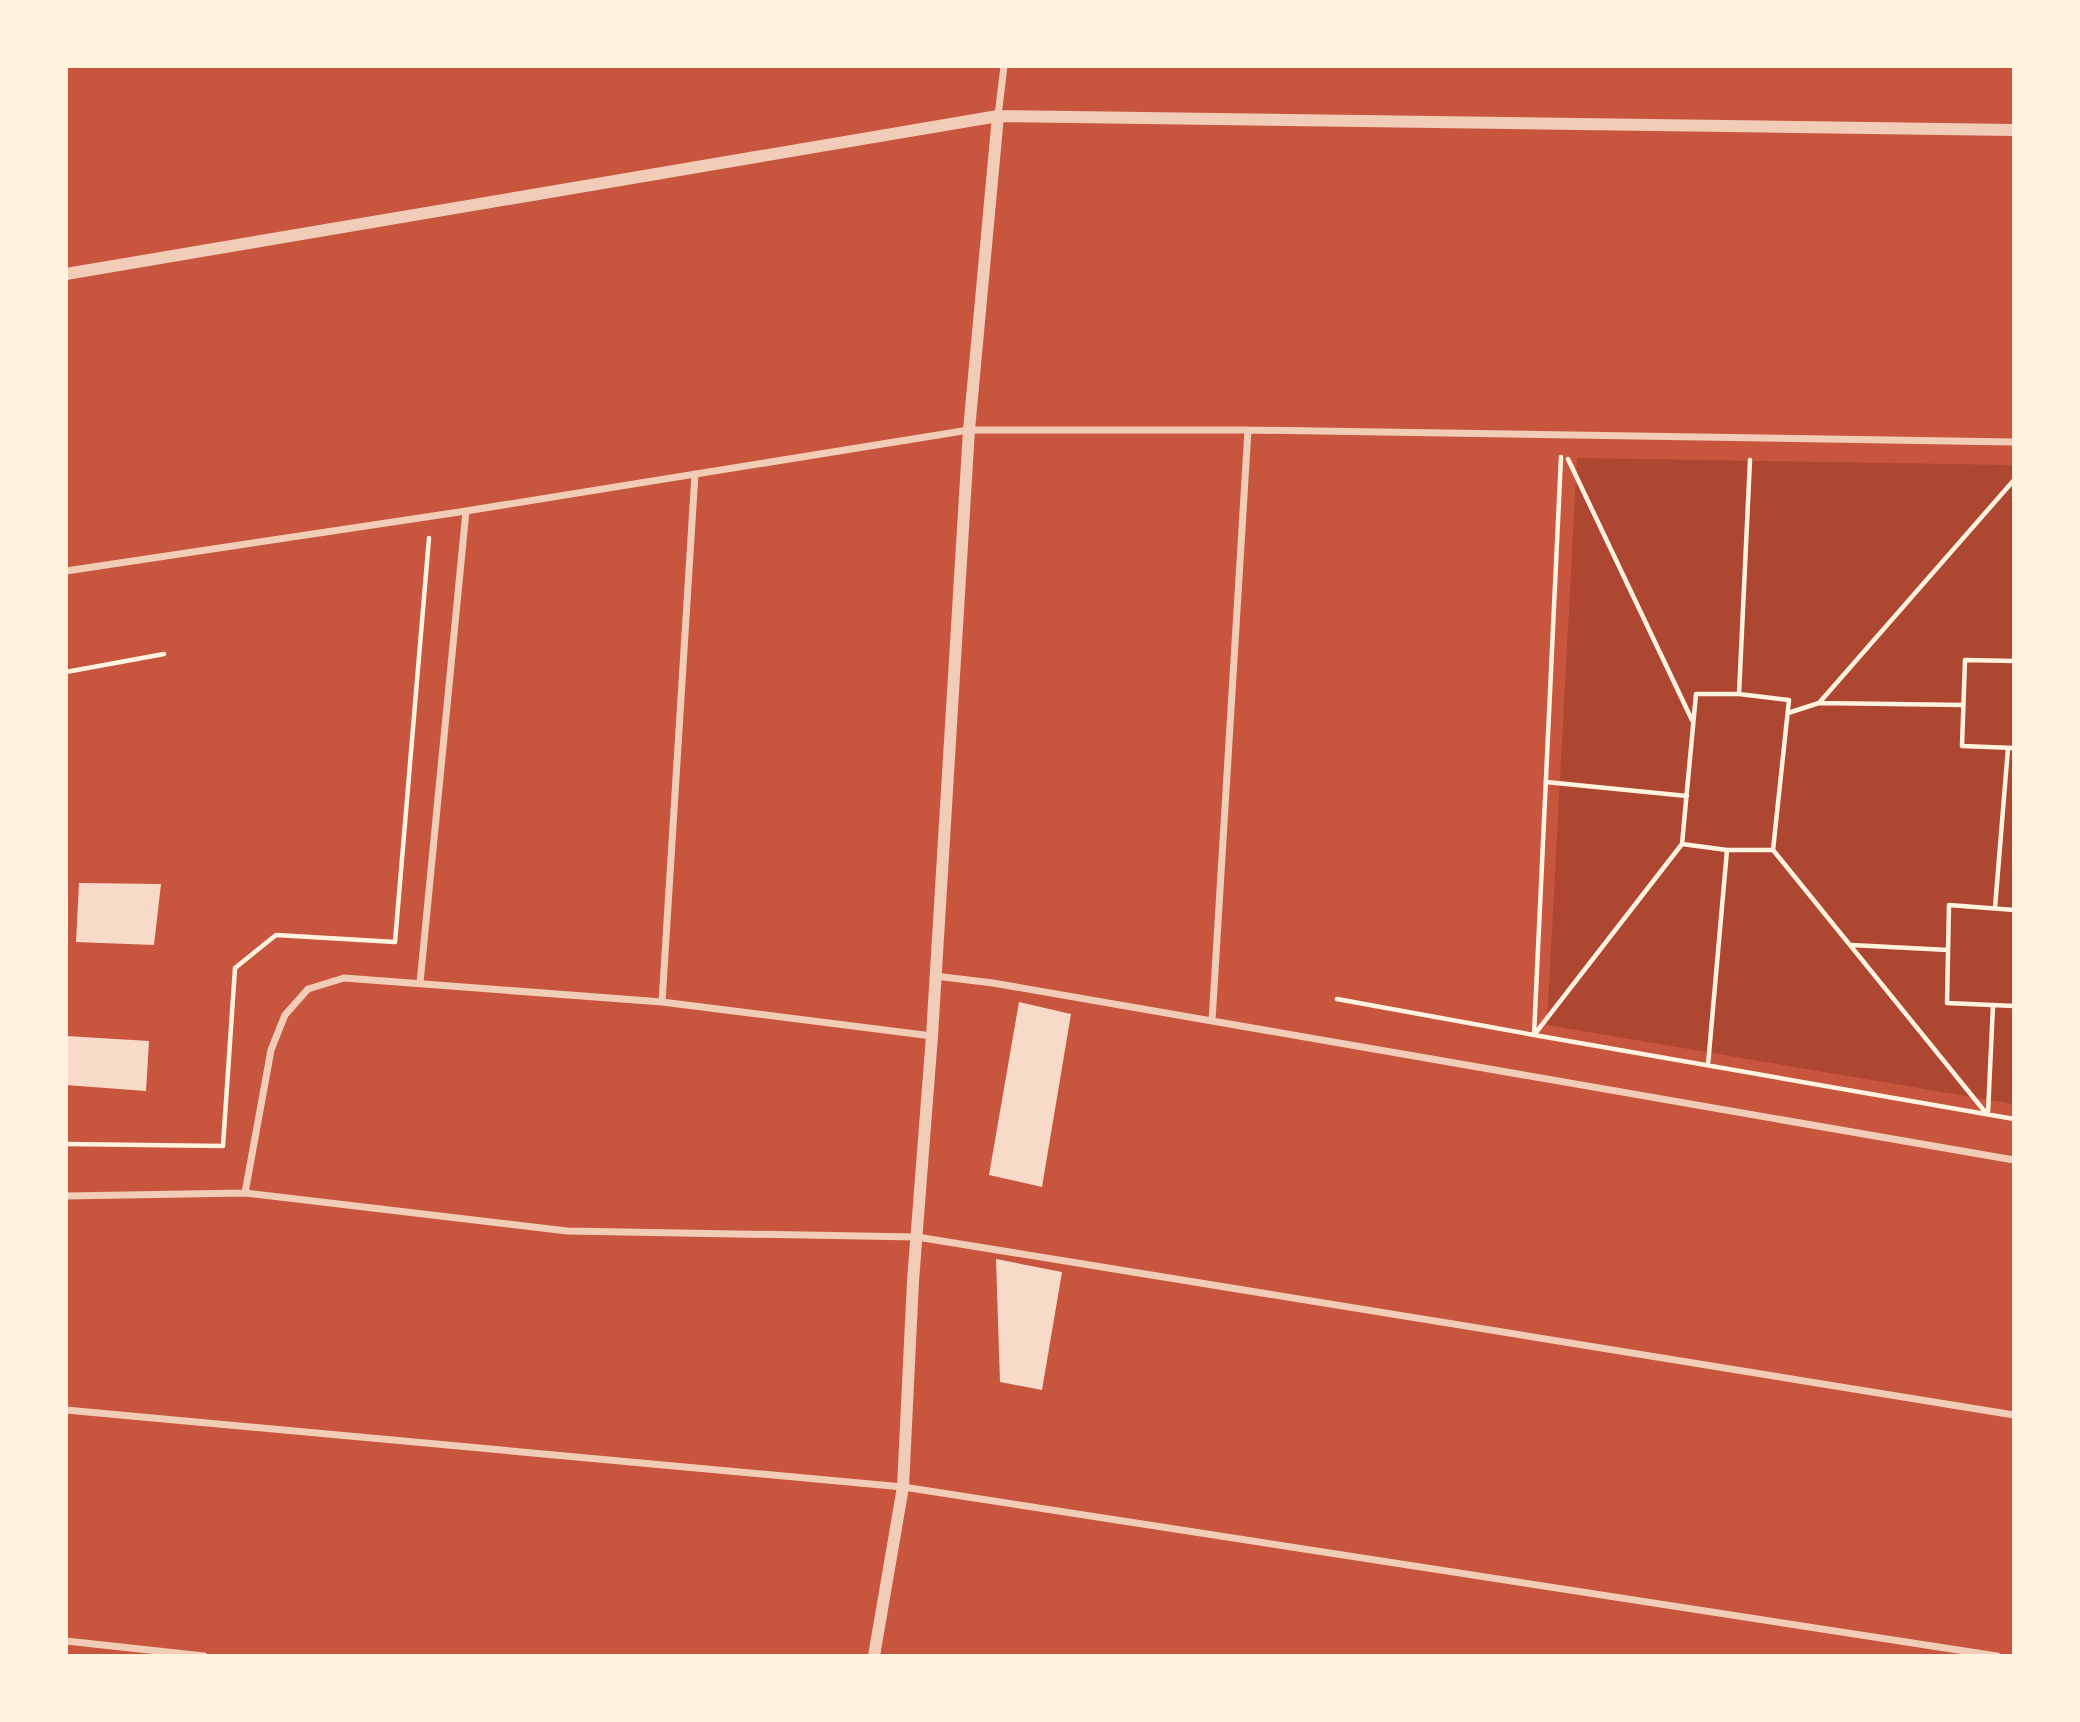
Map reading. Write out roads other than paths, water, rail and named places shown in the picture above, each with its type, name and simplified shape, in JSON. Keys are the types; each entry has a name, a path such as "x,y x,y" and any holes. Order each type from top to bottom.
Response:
{"street":[{"path":"874,1656 903,1487 913,1281 933,1036 969,430 1004,66"},
{"path":"66,274 998,116 2014,130"},
{"path":"66,571 466,511 969,430 1248,430 2014,442"},
{"path":"1212,1021 1248,430"},
{"path":"662,1002 695,474"},
{"path":"420,983 466,511"},
{"path":"936,976 993,983 2014,1160"},
{"path":"245,1193 271,1050 285,1015 308,989 344,978 662,1002 933,1036"},
{"path":"66,1196 245,1193 567,1231 917,1237 2014,1415"},
{"path":"66,1410 903,1487 1997,1656"},
{"path":"66,1641 204,1656"}]}
